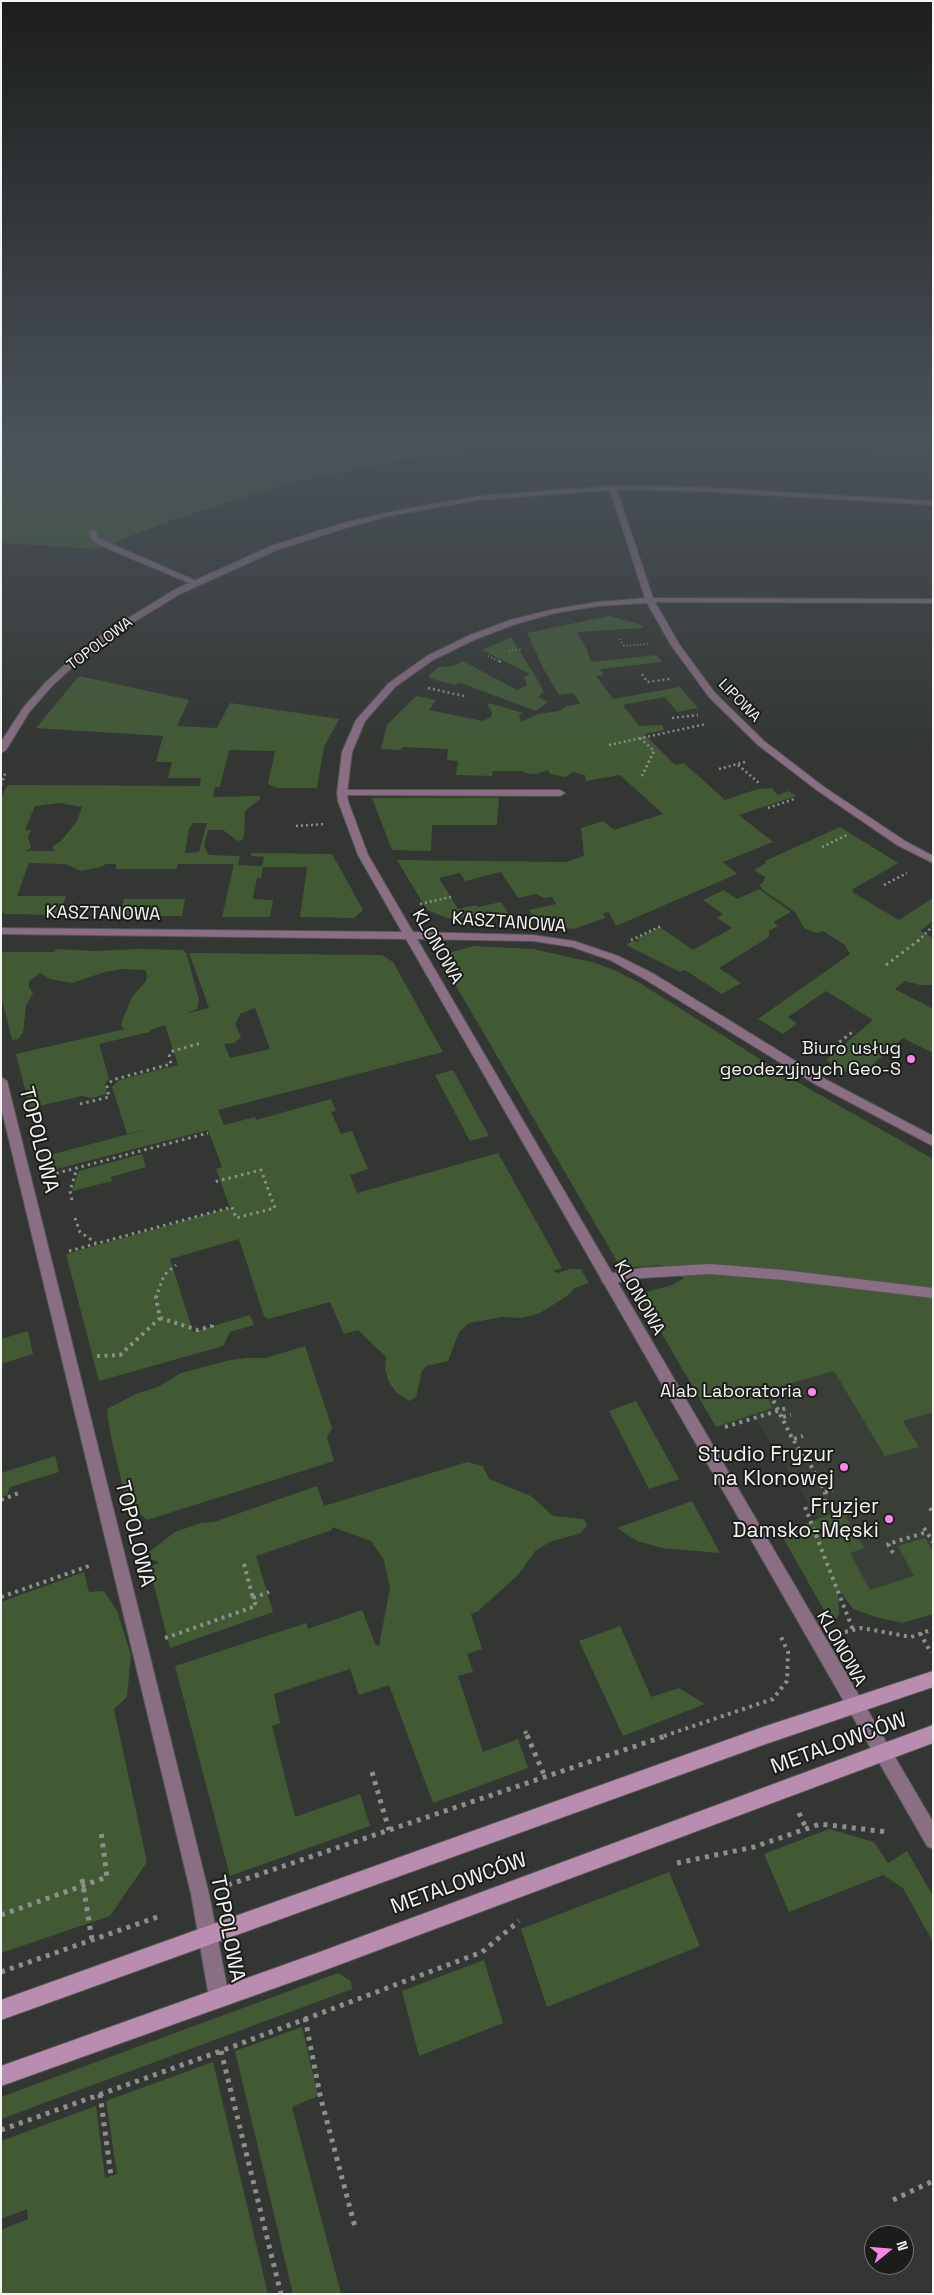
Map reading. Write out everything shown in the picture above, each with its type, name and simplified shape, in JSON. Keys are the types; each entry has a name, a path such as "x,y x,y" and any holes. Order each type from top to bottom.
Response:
{"street":[{"path":"114,548 197,583"},
{"name":"TOPOLOWA","path":"1,750 26,710 74,661 110,633 147,610 197,583 274,548"},
{"name":"LIPOWA","path":"633,548 650,600 674,645 712,695 761,742 821,789 901,843 933,860"},
{"name":"KLONOWA","path":"931,604 650,600 581,607 513,622 473,637 430,658 392,685 361,720 347,752 342,793 358,846 853,1706 933,1840"},
{"path":"342,793 560,793"},
{"name":"KASZTANOWA","path":"1,931 533,938 574,944 614,958 650,977 818,1081 933,1142"},
{"name":"TOPOLOWA","path":"1,1082 200,1894 219,1997"},
{"path":"608,1279 642,1273 710,1269 782,1275 933,1293"},
{"name":"METALOWCÓW","path":"1,2010 208,1935 470,1844 763,1736 933,1679"},
{"name":"METALOWCÓW","path":"1,2076 933,1734"}],"path":[{"path":"620,639 624,646 633,646"},
{"path":"642,674 647,682 653,681"},
{"path":"425,688 464,696"},
{"path":"672,718 692,715"},
{"path":"609,745 710,723"},
{"path":"640,738 654,752 641,778"},
{"path":"1,785 10,765"},
{"path":"719,769 736,765 759,783"},
{"path":"768,808 798,797"},
{"path":"296,826 330,823"},
{"path":"822,847 850,833"},
{"path":"884,885 911,870"},
{"path":"414,905 451,897"},
{"path":"625,942 661,926"},
{"path":"886,965 928,933 926,931 933,926"},
{"path":"820,1057 855,1030"},
{"path":"80,1104 109,1097 107,1087 112,1080 171,1064 169,1054 173,1051 201,1043"},
{"path":"25,1180 208,1133"},
{"path":"72,1200 70,1191 77,1168"},
{"path":"44,1257 232,1206 236,1218 275,1208 262,1170 214,1182"},
{"path":"75,1218 80,1232 97,1243"},
{"path":"160,1318 156,1298 164,1275 176,1265"},
{"path":"70,1363 93,1356 120,1355 160,1318"},
{"path":"160,1318 177,1325 198,1330 212,1326 212,1321"},
{"path":"770,1394 818,1477 825,1492 825,1500"},
{"path":"698,1436 787,1408"},
{"path":"784,1418 791,1415"},
{"path":"794,1438 803,1436"},
{"path":"818,1477 825,1475"},
{"path":"825,1492 833,1490"},
{"path":"1,1500 19,1494 20,1496"},
{"path":"804,1507 829,1564 853,1630"},
{"path":"930,1508 933,1513"},
{"path":"893,1553 888,1544 926,1530 933,1542"},
{"path":"139,1647 256,1606 244,1564"},
{"path":"1,1597 89,1566"},
{"path":"253,1598 269,1592"},
{"path":"840,1633 862,1628 911,1637 933,1629"},
{"path":"227,1885 773,1699 787,1680 788,1652 778,1632"},
{"path":"920,1634 933,1656"},
{"path":"525,1731 545,1777"},
{"path":"372,1772 389,1830"},
{"path":"674,1864 754,1847 820,1824 888,1832"},
{"path":"1,1915 107,1877 101,1831"},
{"path":"82,1880 92,1940"},
{"path":"1,1972 160,1916"},
{"path":"1,2130 221,2051 482,1952 522,1919"},
{"path":"306,2018 320,2095 355,2227"},
{"path":"221,2051 281,2294"},
{"path":"100,2094 111,2176"},
{"path":"893,2200 933,2180"}],"shaded area":[{"path":"689,1313 933,1315 933,1591 875,1610"}],"green space":[{"path":"609,616 640,624 643,628 577,632 591,662 657,655 662,662 600,669 603,675 596,676 613,699 680,687 698,708 677,712 665,697 623,705 639,726 662,725 664,730 644,734 675,765 684,763 725,800 758,789 772,788 778,795 789,791 796,796 739,815 773,842 723,862 737,874 616,926 609,912 603,913 605,918 574,929 539,924 529,910 556,904 552,897 544,898 536,894 518,898 501,872 465,881 460,873 439,878 458,909 501,902 510,916 447,918 427,910 397,860 566,862 584,856 581,828 603,821 614,830 663,814 620,775 586,781 585,775 573,772 566,777 550,774 548,770 536,774 524,773 524,771 493,771 492,776 456,775 458,761 447,760 448,749 403,747 401,750 381,749 387,725 416,696 436,700 429,710 483,721 491,717 492,712 488,705 489,703 523,713 519,715 521,722 538,714 559,711 566,706 580,704 574,693 559,695 543,668 527,633"},
{"path":"511,637 540,684 543,692 538,697 548,702 536,711 461,683 454,685 429,678 429,675 439,667 453,666 463,661 517,690 527,685 524,677 530,674 482,650"},
{"path":"79,676 189,700 177,726 217,728 230,703 339,719 324,747 317,788 277,788 268,784 275,751 229,750 220,787 215,787 213,797 260,796 260,799 245,811 244,836 242,840 238,841 223,830 208,830 204,846 209,855 240,856 238,865 262,866 264,857 251,856 251,853 332,854 363,910 354,918 300,917 307,867 263,867 261,878 257,878 253,899 273,900 270,917 222,917 234,864 178,864 176,869 116,869 116,864 106,864 101,867 81,871 65,864 29,863 17,896 66,896 60,915 5,914 1,912 1,798 8,785 200,786 201,778 168,778 172,762 156,762 163,736 36,728","holes":["60,803 82,807 77,821 61,841 53,846 54,851 25,851 31,848 28,837 31,830 25,830 35,806","193,823 207,823 199,852 185,853 189,829"]},
{"path":"372,798 499,798 497,825 432,825 431,851 392,850"},
{"path":"840,827 898,863 853,889 852,892 899,920 933,898 933,921 920,931 933,938 933,985 920,985 905,981 895,989 933,1009 933,1053 903,1038 857,1078 826,1060 873,1020 826,991 788,1017 797,1024 783,1034 758,1019 850,954 845,945 823,931 816,933 804,928 795,912 763,890 760,885 765,877 754,870 766,863 765,861"},
{"path":"759,889 791,912 773,922 778,926 769,931 769,937 719,968 741,983 722,994 685,970 680,972 626,945 632,941 640,942 636,939 660,927 693,950 732,928 717,918 723,914 703,900 724,890 737,899"},
{"path":"124,899 185,899 182,916 120,916"},
{"path":"474,946 533,949 596,963 618,972 640,983 785,1075 933,1159 933,1412 903,1421 919,1447 885,1456 834,1371 774,1388 766,1392 772,1408 716,1427 639,1294 672,1285 683,1279 681,1271 661,1265 621,1268 445,967 447,957 452,952"},
{"path":"57,949 95,951 138,949 182,950 186,952 199,1000 197,1009 185,1014 209,1008 189,953 382,955 393,962 443,1052 218,1110 224,1125 255,1117 256,1120 331,1099 336,1111 331,1112 341,1134 352,1131 368,1169 350,1175 357,1193 498,1153 562,1268 553,1271 558,1273 570,1269 581,1269 589,1283 575,1288 567,1296 540,1313 523,1318 503,1317 469,1323 459,1332 448,1361 426,1366 422,1371 416,1397 409,1401 396,1392 389,1382 385,1370 386,1357 358,1330 344,1334 330,1302 268,1319 264,1316 239,1239 170,1259 193,1332 250,1315 254,1325 230,1332 223,1346 99,1381 66,1254 230,1208 216,1169 222,1167 208,1130 45,1172 42,1157 152,1128 127,1134 112,1087 119,1080 178,1065 165,1025 150,1030 150,1032 99,1044 109,1078 105,1084 107,1094 92,1098 82,1096 30,1108 16,1054 125,1029 121,1026 124,1016 132,997 146,981 147,975 145,970 123,969 105,972 72,983 50,979 40,973 29,981 29,987 33,993 26,1006 23,1033 18,1039 12,1040 1,995 1,952 54,952","holes":["255,1008 270,1049 230,1058 224,1044 234,1043 241,1037 235,1024 240,1014"]},
{"path":"453,1070 489,1136 470,1141 435,1075"},
{"path":"142,1154 146,1167 111,1177 112,1181 72,1191 79,1171"},
{"path":"28,1331 33,1354 1,1364 1,1339"},
{"path":"305,1346 332,1428 327,1437 334,1461 147,1520 126,1501 110,1432 107,1409 136,1394 158,1387 181,1373 230,1360 266,1358"},
{"path":"636,1401 679,1479 649,1489 609,1411"},
{"path":"55,1456 59,1472 10,1487 7,1495 1,1497 1,1473"},
{"path":"467,1462 483,1466 489,1479 531,1496 553,1516 584,1519 587,1525 581,1533 550,1542 536,1550 518,1575 478,1611 471,1614 482,1649 467,1654 473,1672 458,1676 483,1752 518,1739 528,1768 433,1803 389,1685 359,1695 350,1669 274,1694 280,1723 272,1726 295,1817 360,1794 370,1826 230,1876 175,1666 306,1623 308,1629 362,1610 375,1644 379,1646 390,1588 384,1560 371,1541 332,1527 332,1530 256,1556 273,1612 170,1648 149,1566 159,1563 145,1555 175,1532 201,1523 214,1522 317,1486 324,1506"},
{"path":"692,1501 720,1553 662,1548 637,1541 617,1528"},
{"path":"842,1510 864,1548 850,1553 870,1590 914,1576 898,1546 925,1538 933,1552 933,1614 902,1623 853,1609 842,1594 838,1593 839,1614 837,1618 829,1619 782,1536 786,1531"},
{"path":"84,1572 89,1592 104,1591 117,1611 131,1655 127,1697 114,1709 147,1862 110,1916 1,1953 1,1602"},
{"path":"620,1626 651,1697 679,1688 705,1704 623,1736 579,1641"},
{"path":"829,1829 874,1842 888,1863 907,1851 933,1896 933,1942 903,1888 883,1875 789,1912 764,1854"},
{"path":"669,1872 700,1946 547,2007 521,1929"},
{"path":"484,1960 503,2023 419,2056 402,1991"},
{"path":"338,1973 351,1981 352,1989 1,2119 1,2097"},
{"path":"302,2027 318,2096 292,2107 341,2294 293,2294 235,2051"},
{"path":"213,2062 268,2294 1,2294 1,2230 28,2219 27,2209 1,2219 1,2141 96,2106 105,2178 117,2174 106,2101"}],"place":[{"name":"Biuro usług geodezyjnych Geo-S","path":"911,1059"},
{"name":"Alab Laboratoria","path":"812,1392"},
{"name":"Studio Fryzur na Klonowej","path":"844,1467"},
{"name":"Fryzjer Damsko-Męski","path":"889,1519"}]}
